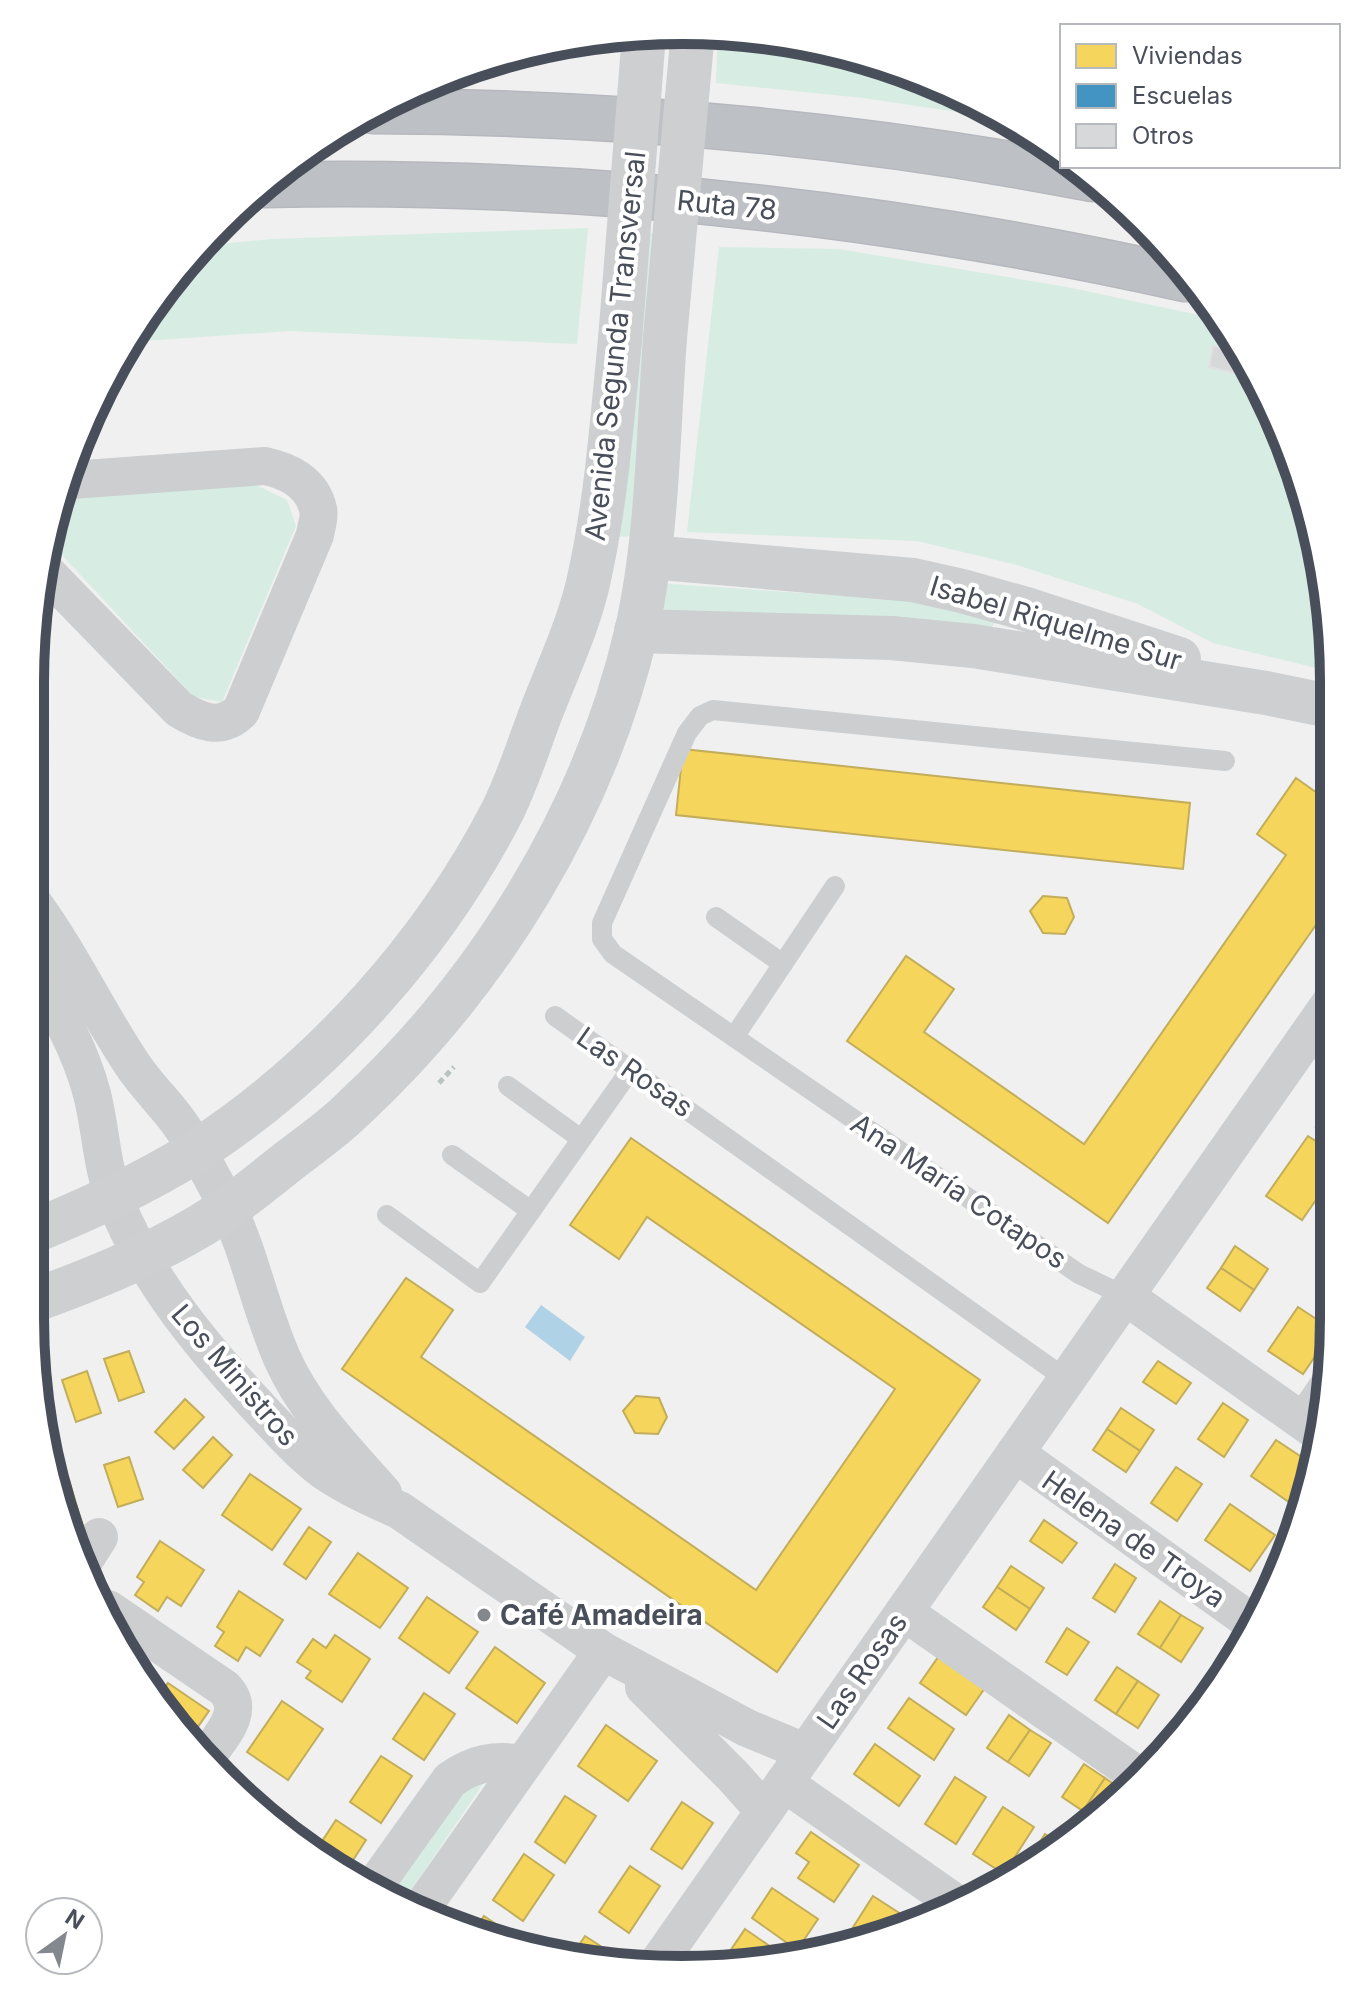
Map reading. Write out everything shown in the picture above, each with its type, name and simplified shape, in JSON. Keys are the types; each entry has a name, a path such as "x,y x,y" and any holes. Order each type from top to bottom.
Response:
{"highway":[{"path":"397,112 633,121 792,134 917,150 1069,175"},
{"name":"Ruta 78","path":"283,185 410,185 547,190 780,210 904,225 1174,277"}],"main road":[{"name":"Avenida Segunda Transversal","path":"44,1297 114,1271 199,1226 353,1110 423,1037 481,963 533,884 572,812 612,715 636,631 650,557 665,338 692,44"},
{"name":"Avenida Segunda Transversal","path":"44,1227 114,1198 198,1150 306,1066 404,963 440,915 503,810 590,576 606,481 643,45"},
{"path":"578,615 650,557"},
{"name":"Isabel Riquelme Sur","path":"650,557 913,580 1026,609 1189,662 1266,693"},
{"name":"Isabel Riquelme Sur","path":"636,631 891,638 973,646 1320,704"}],"street":[{"path":"52,579 179,709 211,723 232,721 241,711 315,535 319,510 305,484 286,470 265,466 77,480"},
{"name":"Los Ministros","path":"44,919 134,1068 153,1088 198,1150 228,1207 282,1357 301,1394 331,1435 399,1510"},
{"name":"Los Ministros","path":"44,986 58,1011 91,1092 104,1168 141,1257 220,1364 300,1450 324,1471 350,1487 399,1510 603,1651 736,1723 805,1752"},
{"name":"Las Rosas","path":"668,1956 805,1752 1066,1379 1320,1032"},
{"name":"Ana María Cotapos","path":"1125,1296 1311,1426"},
{"name":"Helena de Troya","path":"1015,1453 1245,1618"},
{"path":"904,1612 1131,1771"},
{"path":"118,1616 231,1695 234,1715 212,1749"},
{"path":"426,1902 603,1651"},
{"name":"Los Ministros","path":"603,1651 774,1797 946,1898"},
{"path":"379,1879 450,1780 463,1771 493,1761 523,1764"}],"lane":[{"name":"Ana María Cotapos","path":"1125,1296 1079,1274 613,954 602,939 602,923 687,733 700,716 713,710 1225,761"},
{"path":"734,1037 835,886"},
{"path":"716,917 783,964"},
{"name":"Las Rosas","path":"555,1016 1066,1379"},
{"path":"387,1215 480,1283 631,1069"},
{"path":"508,1086 581,1139"},
{"path":"452,1155 531,1211"}],"green space":[{"path":"718,45 765,49 806,56 887,78 972,114 863,98 716,83"},
{"path":"588,228 577,344 289,331 143,341 176,294 218,244 272,239"},
{"path":"657,233 635,536 613,537 643,234"},
{"path":"719,247 839,249 1067,287 1204,316 1235,363 1254,400 1286,477 1308,558 1315,599 1320,669 1213,643 1138,604 1017,565 917,541 687,532"},
{"path":"256,485 287,500 296,526 222,702 194,697 58,551 73,493"},
{"path":"656,583 921,601 996,621 980,644 654,619"},
{"path":"487,1778 409,1894 393,1886 459,1787"}],"water":[{"path":"541,1305 585,1337 570,1361 525,1327"}],"building: Viviendas":[{"path":"683,749 1190,803 1183,869 676,815"},
{"path":"1296,778 1320,795 1320,919 1108,1223 847,1041 906,956 954,989 924,1032 1084,1144 1286,855 1257,834"},
{"path":"1043,896 1067,898 1074,917 1065,934 1043,933 1030,911"},
{"path":"1308,1136 1320,1144 1320,1194 1302,1220 1266,1196"},
{"path":"631,1138 980,1380 777,1672 342,1369 406,1278 453,1310 421,1357 756,1590 895,1389 647,1217 619,1259 570,1225"},
{"path":"1235,1246 1268,1269 1254,1290 1221,1268"},
{"path":"1221,1268 1254,1290 1240,1311 1207,1288"},
{"path":"1298,1307 1320,1321 1319,1350 1303,1374 1268,1351"},
{"path":"129,1351 144,1392 119,1401 104,1359"},
{"path":"1158,1361 1191,1383 1176,1404 1143,1382"},
{"path":"87,1371 101,1413 76,1422 62,1380"},
{"path":"636,1396 659,1398 667,1417 658,1434 635,1433 623,1411"},
{"path":"185,1399 204,1417 174,1449 155,1432"},
{"path":"1223,1403 1248,1420 1224,1457 1198,1439"},
{"path":"1121,1408 1154,1430 1140,1451 1107,1429"},
{"path":"1107,1429 1140,1451 1126,1472 1093,1450"},
{"path":"213,1437 232,1455 203,1488 183,1470"},
{"path":"1276,1440 1304,1459 1292,1504 1251,1476"},
{"path":"129,1457 143,1499 118,1507 104,1465"},
{"path":"1176,1467 1202,1484 1177,1521 1151,1503"},
{"path":"250,1474 301,1509 272,1550 222,1515"},
{"path":"69,1480 83,1527 80,1528 78,1523 66,1481"},
{"path":"1230,1504 1275,1535 1250,1571 1205,1540"},
{"path":"1044,1520 1077,1543 1062,1563 1030,1541"},
{"path":"309,1527 331,1542 306,1579 284,1564"},
{"path":"160,1541 204,1570 181,1606 167,1597 158,1611 135,1595 144,1582 137,1577"},
{"path":"358,1553 408,1588 380,1628 329,1594"},
{"path":"1115,1564 1136,1578 1115,1612 1093,1598"},
{"path":"1011,1566 1044,1588 1030,1609 997,1587"},
{"path":"997,1587 1030,1609 1016,1630 983,1607"},
{"path":"239,1591 283,1620 260,1656 246,1647 238,1661 215,1646 224,1632 217,1627"},
{"path":"427,1597 478,1632 449,1673 399,1638"},
{"path":"1160,1601 1181,1615 1160,1648 1138,1634"},
{"path":"1181,1615 1203,1628 1181,1662 1160,1648"},
{"path":"1067,1628 1089,1642 1067,1675 1046,1662"},
{"path":"335,1635 370,1659 342,1702 306,1678 311,1671 297,1662 313,1639 326,1648"},
{"path":"495,1647 545,1683 517,1723 466,1688"},
{"path":"941,1653 987,1685 966,1715 920,1683"},
{"path":"1117,1667 1138,1681 1116,1714 1095,1700"},
{"path":"1138,1681 1159,1695 1138,1728 1116,1714"},
{"path":"168,1683 209,1711 195,1730 176,1706 164,1689"},
{"path":"424,1693 455,1714 424,1760 393,1739"},
{"path":"909,1698 954,1729 934,1760 888,1728"},
{"path":"282,1701 323,1729 288,1780 247,1752"},
{"path":"1009,1715 1030,1730 1008,1762 987,1748"},
{"path":"606,1725 657,1761 628,1801 578,1766"},
{"path":"1030,1730 1051,1743 1029,1776 1008,1762"},
{"path":"875,1744 920,1776 899,1806 854,1774"},
{"path":"381,1756 412,1776 381,1823 350,1802"},
{"path":"1084,1764 1105,1778 1083,1811 1062,1797"},
{"path":"955,1777 986,1797 956,1844 925,1824"},
{"path":"1105,1778 1116,1786 1085,1812"},
{"path":"565,1796 596,1816 565,1863 535,1842"},
{"path":"682,1802 713,1823 682,1869 651,1849"},
{"path":"1003,1807 1034,1827 1009,1865 1000,1871 973,1854"},
{"path":"336,1820 366,1840 351,1863 321,1843"},
{"path":"811,1832 859,1865 834,1902 798,1878 809,1862 796,1853"},
{"path":"1045,1834 1051,1838 1036,1848"},
{"path":"524,1854 554,1875 523,1921 493,1900"},
{"path":"630,1866 660,1886 629,1933 599,1912"},
{"path":"772,1888 818,1919 800,1945 792,1946 752,1918"},
{"path":"873,1896 903,1916 887,1922 849,1933"},
{"path":"484,1916 505,1931 480,1923"},
{"path":"745,1929 775,1949 765,1951 728,1955"},
{"path":"585,1936 610,1952 599,1951 577,1947"}],"building: Otros":[{"path":"1213,346 1226,349 1241,375 1209,367"}],"place":[{"name":"Café Amadeira","path":"484,1615"}]}
